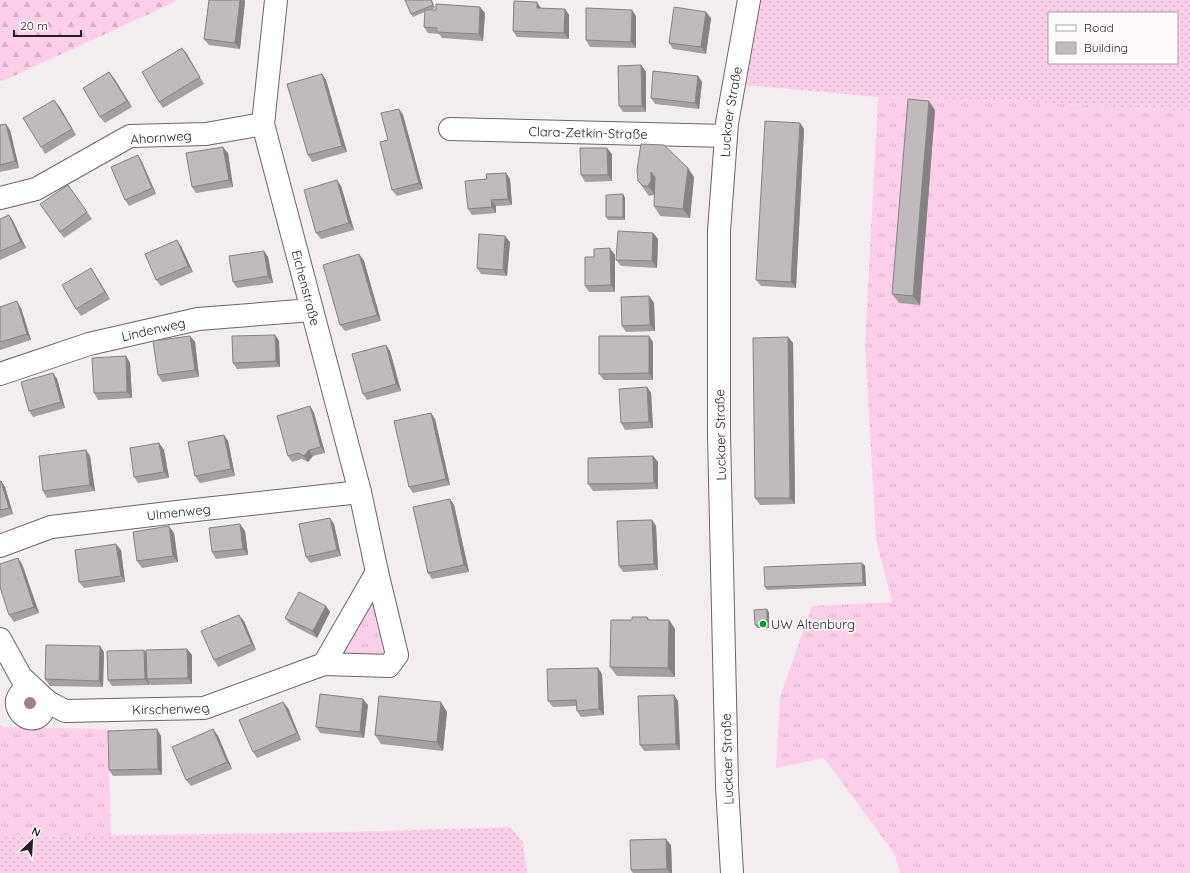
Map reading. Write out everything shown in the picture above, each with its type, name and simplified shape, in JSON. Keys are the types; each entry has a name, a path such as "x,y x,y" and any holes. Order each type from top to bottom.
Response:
{"street":[{"name":"Eichenstraße","path":"276,0 263,124 360,492 377,572"},
{"name":"Luckaer Straße","path":"732,873 727,786 719,435 719,231 727,123 749,0"},
{"name":"Ahornweg","path":"0,198 36,189 130,136 206,134 263,124"},
{"name":"Clara-Zetkin-Straße","path":"450,129 726,136"},
{"name":"Lindenweg","path":"0,374 89,344 198,320 312,310"},
{"name":"Ulmenweg","path":"0,546 51,527 360,492"},
{"name":"Kirschenweg","path":"0,639 24,681 48,702 64,711 204,708 324,664 389,666 397,655 377,572"},
{"path":"324,664 377,572"}],"green space":[{"path":"0,0 177,0 0,81"},
{"path":"761,0 1190,0 1190,111 998,100 878,97 746,85 749,50"},
{"path":"878,97 998,100 1190,111 1190,873 900,873 894,853 824,758 776,768 780,697 812,606 892,602 876,539 865,344"},
{"path":"372,599 384,655 341,654"},
{"path":"0,725 3,727 108,729 111,836 0,835"},
{"path":"510,827 523,842 527,873 0,873 0,835 255,834"}],"building":[{"path":"209,0 240,0 235,43 204,39"},
{"path":"405,0 431,0 433,5 411,14"},
{"path":"514,1 537,2 537,8 565,9 564,33 513,31"},
{"path":"436,4 480,7 479,34 437,32 437,28 424,27 425,10 436,10"},
{"path":"674,7 706,12 701,47 669,43"},
{"path":"586,8 632,10 631,42 586,40"},
{"path":"182,48 200,77 159,102 142,72"},
{"path":"641,65 642,106 619,106 618,66"},
{"path":"653,71 698,76 695,103 651,98"},
{"path":"109,72 127,101 100,117 83,88"},
{"path":"322,74 342,146 308,155 287,84"},
{"path":"908,99 929,101 913,296 892,294"},
{"path":"54,100 72,129 41,147 23,118"},
{"path":"399,109 419,183 392,190 380,142 388,140 381,113"},
{"path":"765,121 800,123 791,282 756,280"},
{"path":"6,124 15,161 0,165 0,125"},
{"path":"641,144 664,145 688,168 683,209 654,206 655,177 651,172 651,181 648,186 643,186 638,181 637,170"},
{"path":"223,147 229,180 192,187 186,153"},
{"path":"580,148 607,148 608,175 581,175"},
{"path":"138,155 152,188 125,200 111,167"},
{"path":"506,173 508,199 491,200 492,207 468,209 465,181 487,179 486,174"},
{"path":"337,180 349,223 316,233 304,190"},
{"path":"68,185 87,212 60,232 40,204"},
{"path":"623,194 623,217 606,217 606,195"},
{"path":"9,215 21,242 0,251 0,219"},
{"path":"618,231 653,233 652,261 616,260"},
{"path":"479,234 505,236 503,270 477,268"},
{"path":"177,240 188,266 156,280 145,254"},
{"path":"610,248 611,285 585,286 585,257 594,257 594,249"},
{"path":"264,251 268,276 233,282 229,256"},
{"path":"359,254 377,315 340,325 323,265"},
{"path":"91,268 105,292 76,309 62,285"},
{"path":"649,296 650,325 622,326 621,297"},
{"path":"17,301 27,334 0,342 0,307"},
{"path":"275,335 276,361 233,363 232,336"},
{"path":"190,336 195,370 158,375 153,341"},
{"path":"599,336 649,336 649,373 599,374"},
{"path":"788,337 790,498 755,498 753,338"},
{"path":"386,345 396,384 363,394 352,354"},
{"path":"126,356 127,392 94,393 92,358"},
{"path":"53,373 61,402 29,411 21,382"},
{"path":"647,387 649,422 621,423 619,389"},
{"path":"310,406 321,447 309,450 304,456 298,453 288,456 277,416"},
{"path":"431,413 446,479 409,487 394,421"},
{"path":"224,435 231,469 195,476 188,442"},
{"path":"159,443 164,472 134,477 130,448"},
{"path":"86,450 90,485 43,491 39,456"},
{"path":"653,456 654,483 588,484 588,458"},
{"path":"0,481 9,508 0,510"},
{"path":"450,499 464,565 428,573 413,507"},
{"path":"330,518 337,550 306,557 299,524"},
{"path":"652,520 654,564 619,566 617,521"},
{"path":"240,524 243,549 212,552 209,528"},
{"path":"169,526 173,556 137,561 133,532"},
{"path":"116,544 121,576 79,582 75,550"},
{"path":"18,558 34,607 9,615 0,587 0,564"},
{"path":"862,563 863,583 765,587 764,567"},
{"path":"299,592 326,606 313,631 285,618"},
{"name":"UW Altenburg","path":"767,609 767,625 755,625 754,610"},
{"path":"239,615 252,644 214,660 201,631"},
{"path":"632,617 647,617 648,620 669,620 668,668 610,667 611,620 632,620"},
{"path":"46,645 100,646 99,681 45,679"},
{"path":"187,649 188,678 147,679 146,650"},
{"path":"144,650 145,679 108,680 107,651"},
{"path":"598,668 599,709 577,711 576,700 548,701 547,669"},
{"path":"320,694 363,699 360,732 316,727"},
{"path":"674,695 676,744 640,745 638,696"},
{"path":"379,696 441,702 437,742 375,735"},
{"path":"283,702 297,733 253,752 239,720"},
{"path":"157,729 158,769 109,770 108,731"},
{"path":"213,729 227,762 186,780 172,747"},
{"path":"666,839 667,869 631,870 630,840"}],"place":[{"name":"UW Altenburg","path":"763,624"}]}
